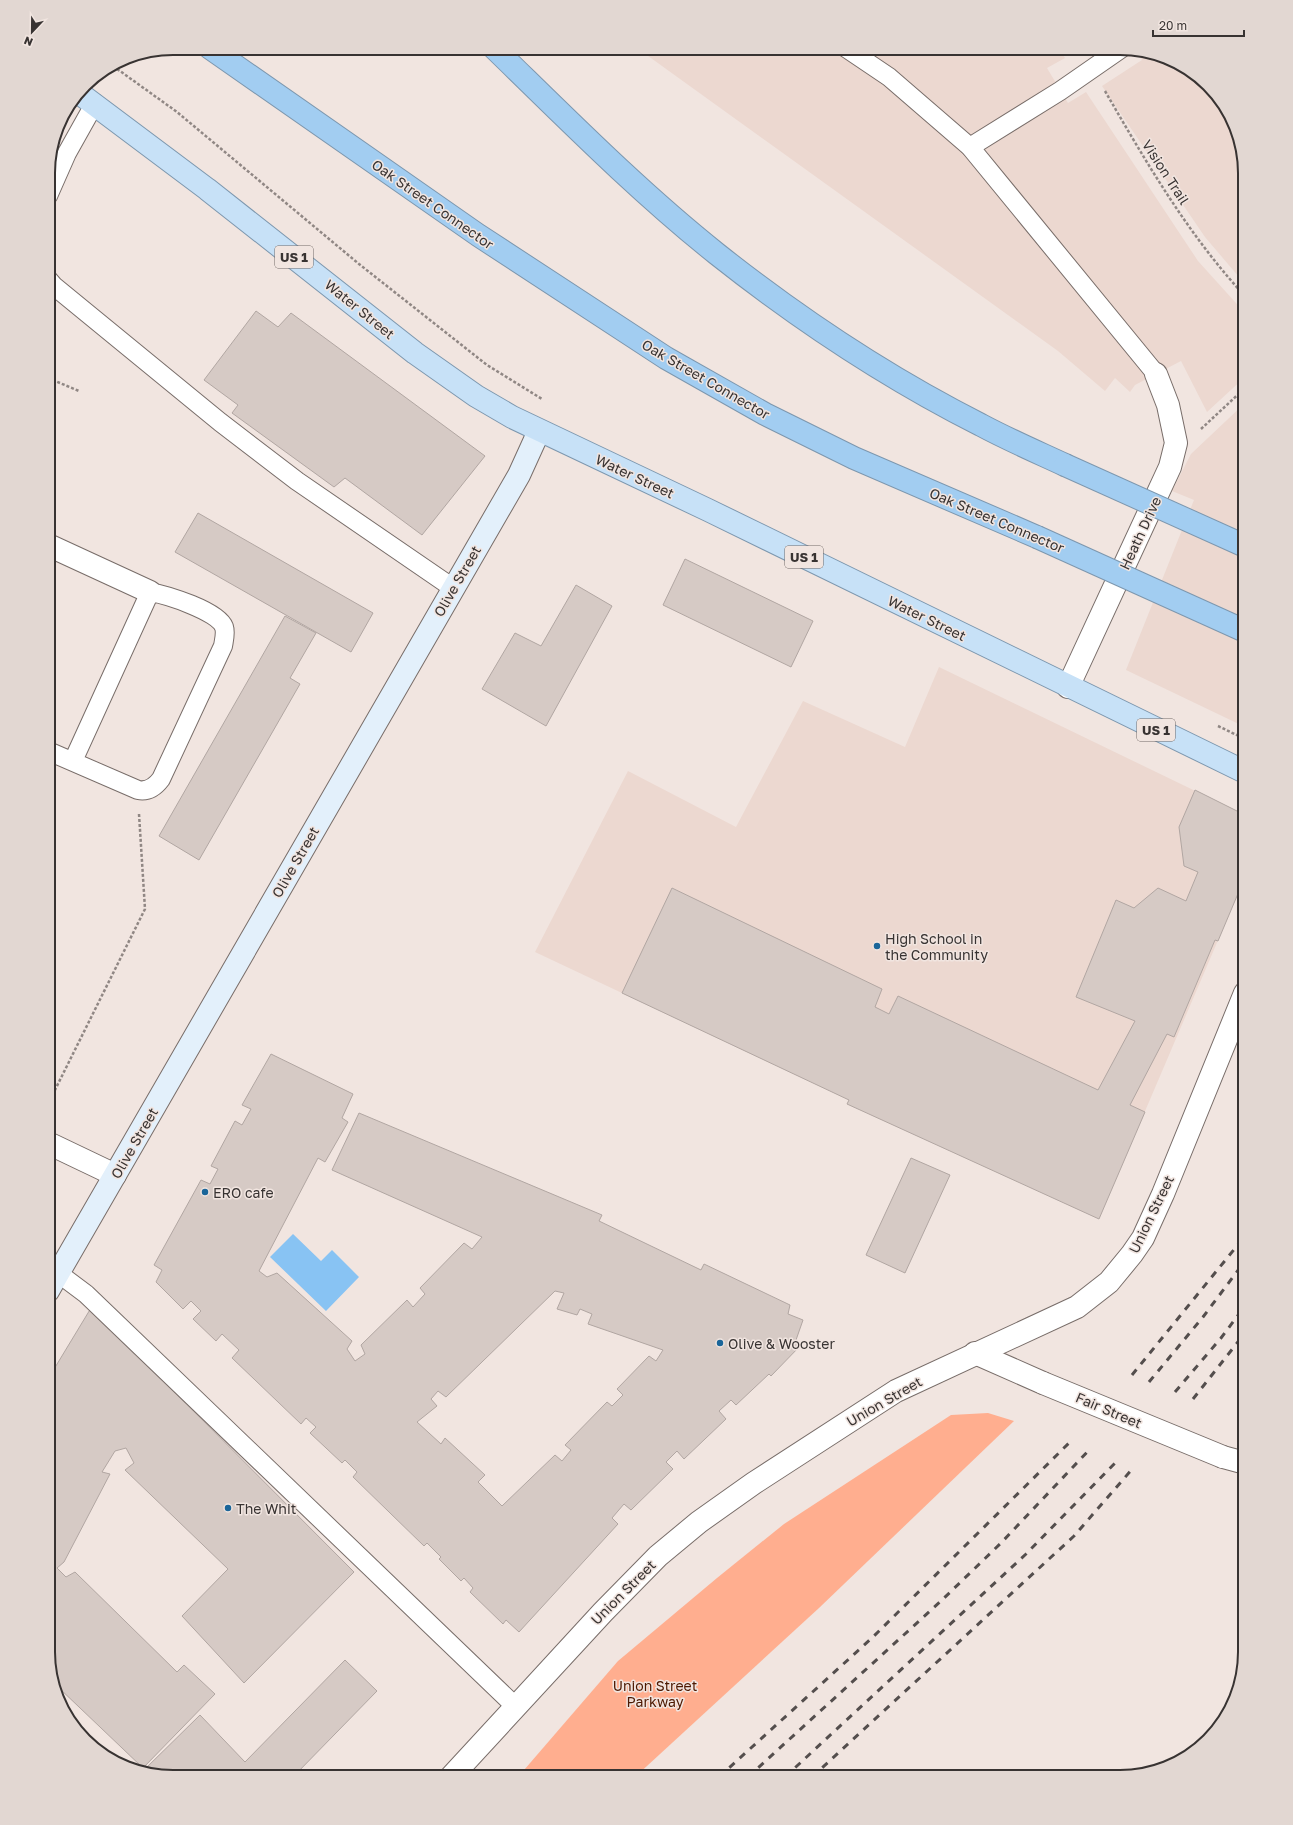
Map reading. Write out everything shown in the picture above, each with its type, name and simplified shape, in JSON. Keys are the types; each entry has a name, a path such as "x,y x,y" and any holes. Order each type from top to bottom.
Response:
{"highway":[{"name":"Oak Street Connector","path":"220,55 478,235 666,358 765,414 847,455 1038,537 1238,628"},
{"path":"501,55 632,180 716,253 761,288 812,324 897,378 982,426 1065,466 1238,543"}],"main road":[{"name":"Water Street","path":"87,98 207,188 415,353 476,396 539,431 708,510 1238,769"}],"street":[{"name":"Heath Drive","path":"1068,687 1170,467 1176,443 1168,405 1156,374"},
{"name":"Olive Street","path":"55,1279 518,475 539,431"},
{"path":"55,548 150,592"},
{"name":"Union Street","path":"457,1770 565,1651 647,1567 699,1522 754,1483 896,1390 1077,1307 1109,1282 1132,1254 1142,1238 1163,1194 1238,1010"},
{"path":"55,1146 115,1175"},
{"name":"Fair Street","path":"975,1353 1042,1383 1223,1457 1238,1461"}],"lane":[{"path":"856,55 889,77 970,147 1156,374"},
{"path":"970,147 1112,55"},
{"path":"55,180 67,153 87,98"},
{"path":"55,287 220,422 296,481 453,588"},
{"path":"55,754 138,790 147,790 153,787 161,779 223,646 225,636 224,628 221,622 214,616 174,597 150,592 73,761"},
{"path":"55,1283 86,1294 515,1706"}],"path":[{"path":"117,69 177,112 389,288 487,365 523,389"},
{"name":"Vision Trail","path":"1092,69 1141,154 1226,276 1238,289"},
{"path":"55,381 79,391"},
{"path":"1176,443 1198,431 1238,394"},
{"path":"55,1090 145,909 138,790"}],"shaded area":[{"path":"647,55 1063,55 1065,58 1047,68 1068,103 1086,92 1198,261 1238,305 1238,383 1207,412 1181,361 1135,385 1130,392 1115,378 1105,391 1058,351"},
{"path":"1140,57 1165,64 1192,79 1214,101 1229,128 1237,158 1238,173 1238,276 1205,237 1102,86 1142,60"},
{"path":"1238,410 1238,724 1126,670 1194,500 1172,491 1191,454"},
{"name":"High School in the Community","path":"939,667 1238,812 1238,893 1099,1219 847,1104 849,1100 535,952 628,771 736,827 803,701 905,747"}],"green space":[{"name":"Union Street Parkway","path":"988,1413 1014,1421 819,1608 643,1770 524,1770 618,1661 717,1578 784,1524 951,1415"}],"water":[{"path":"293,1234 321,1261 332,1250 359,1277 326,1311 270,1257"}],"building":[{"path":"256,311 278,327 291,313 485,456 422,535 345,478 334,487 232,413 238,405 204,380"},
{"path":"198,513 373,613 351,652 175,552"},
{"path":"685,559 813,621 791,667 663,605"},
{"path":"576,585 612,606 546,726 482,689 515,633 541,646"},
{"path":"285,616 316,633 290,678 300,684 199,860 159,836"},
{"path":"1195,790 1238,812 1238,894 1218,941 1215,940 1174,1037 1167,1034 1130,1105 1145,1112 1099,1219 847,1104 849,1100 622,993 672,888 882,989 875,1007 889,1014 898,996 1098,1090 1135,1021 1076,997 1116,900 1134,908 1158,888 1186,901 1198,872 1184,866 1179,827"},
{"name":"Olive & Wooster","path":"271,1054 353,1094 342,1118 348,1122 325,1162 318,1158 259,1271 267,1277 277,1273 352,1341 347,1349 355,1361 365,1354 361,1345 407,1300 413,1307 425,1294 420,1288 464,1243 472,1249 482,1237 332,1170 359,1113 602,1215 599,1221 701,1270 704,1264 790,1305 788,1314 803,1320 796,1340 801,1345 771,1376 769,1374 736,1405 731,1400 719,1411 726,1419 684,1459 677,1451 666,1462 673,1469 631,1510 624,1504 612,1518 618,1524 519,1632 506,1620 503,1624 470,1592 473,1588 464,1578 461,1581 439,1559 441,1557 427,1543 424,1546 353,1477 357,1472 345,1460 342,1463 310,1433 316,1427 306,1418 301,1424 232,1358 239,1350 222,1334 216,1341 193,1319 201,1311 191,1301 183,1309 156,1282 162,1270 154,1265 201,1180 210,1184 218,1169 211,1166 235,1121 242,1125 251,1109 242,1105","holes":["555,1291 564,1293 557,1309 577,1315 580,1309 592,1314 588,1324 663,1350 656,1361 649,1356 617,1389 623,1395 612,1406 607,1402 565,1445 571,1450 562,1461 555,1455 502,1506 478,1482 485,1475 445,1438 441,1444 417,1422 437,1406 431,1399 438,1391 446,1397"]},
{"path":"911,1158 950,1175 905,1273 866,1255"},
{"name":"The Whit","path":"91,1308 354,1572 244,1683 182,1616 228,1569 125,1470 134,1463 126,1448 115,1451 102,1472 110,1474 64,1562 57,1568 66,1577 75,1572 177,1672 184,1665 215,1694 144,1767 140,1765 62,1691 59,1682 55,1652 55,1367"},
{"path":"345,1660 377,1691 300,1770 166,1770 147,1767 200,1715 245,1762"}],"railway":[{"path":"1132,1375 1238,1245"},
{"path":"1149,1382 1203,1317 1238,1270"},
{"path":"1175,1392 1221,1338 1238,1315"},
{"path":"1193,1399 1238,1342"},
{"path":"727,1770 873,1637 1071,1441"},
{"path":"756,1770 941,1601 1001,1543 1090,1449"},
{"path":"793,1770 1026,1554 1118,1460"},
{"path":"820,1770 1074,1536 1134,1467"}],"place":[{"name":"High School in the Community","path":"877,946"},
{"name":"ERO cafe","path":"205,1192"},
{"name":"Olive & Wooster","path":"720,1343"},
{"name":"The Whit","path":"228,1508"}]}
